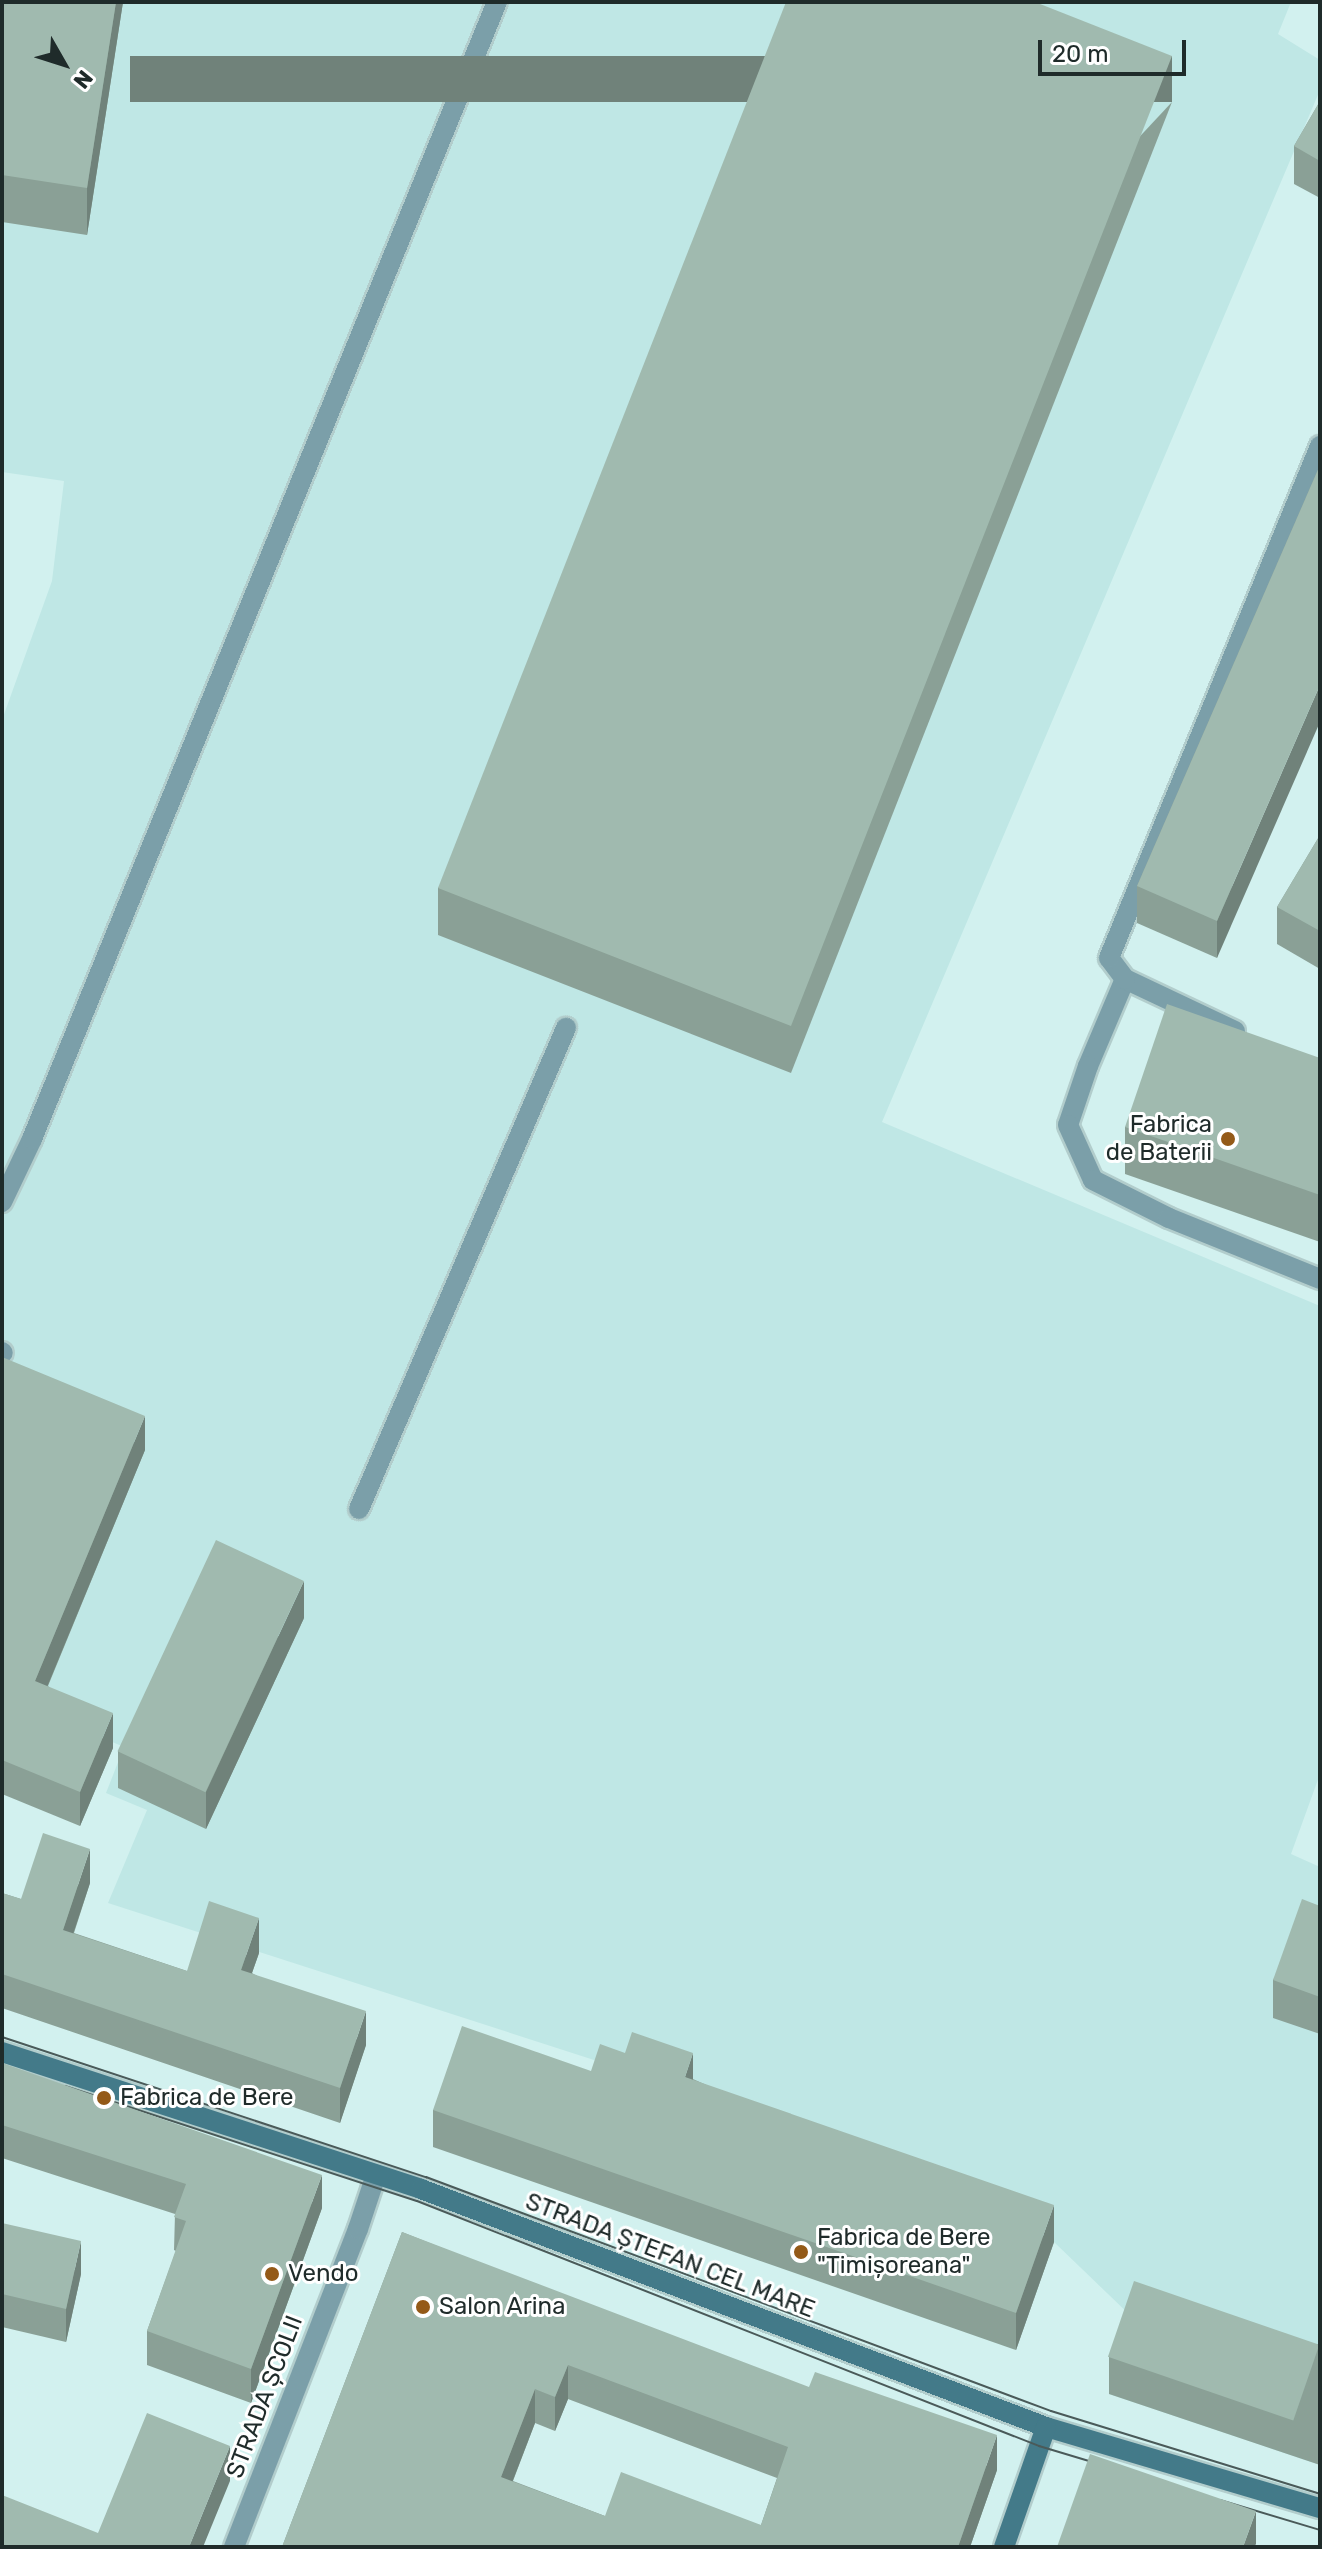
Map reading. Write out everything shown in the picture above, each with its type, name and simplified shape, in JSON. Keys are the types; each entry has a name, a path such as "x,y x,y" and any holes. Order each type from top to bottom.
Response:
{"street":[{"path":"2,1202 32,1139 497,2"},
{"path":"1247,1037 1125,979 1109,958 1320,446"},
{"path":"1125,979 1088,1066 1068,1125 1093,1180 1169,1218 1320,1279"},
{"path":"359,1509 566,1028"},
{"name":"STRADA ȘTEFAN CEL MARE","path":"2,2052 436,2195 1046,2427 1320,2508"},
{"name":"STRADA ȘCOLII","path":"234,2547 358,2229 376,2175"},
{"path":"1004,2547 1046,2427"}],"shaded area":[{"path":"2,2 1291,2 1278,34 1320,60 1320,90 882,1122 1320,1306 1320,1774 1291,1854 1320,1867 1320,2465 1109,2394 1134,2319 1054,2242 632,2069 594,2060 108,1903 147,1810 106,1793 124,1747 2,1695 2,720 52,581 64,481 2,472"}],"building":[{"path":"2,2 116,2 87,188 2,175"},
{"path":"786,2 1035,2 1172,56 791,1026 438,888"},
{"path":"1320,101 1320,161 1294,146"},
{"path":"1320,465 1320,685 1217,921 1137,886"},
{"path":"1320,835 1320,931 1277,907"},
{"name":"Fabrica de Baterii","path":"1167,1004 1320,1058 1320,1195 1125,1127"},
{"path":"2,1357 145,1416 35,1681 113,1713 80,1792 2,1760"},
{"path":"216,1540 304,1581 205,1792 118,1751"},
{"path":"43,1833 90,1849 63,1930 187,1971 209,1901 259,1918 241,1970 366,2011 340,2088 2,1974 2,1893 21,1899"},
{"path":"1302,1899 1320,1906 1320,1997 1273,1980"},
{"path":"462,2026 591,2071 600,2044 625,2053 632,2032 693,2053 685,2077 1054,2205 1016,2313 433,2110"},
{"path":"2,2063 322,2175 251,2369 147,2331 186,2221 174,2217 186,2184 2,2125"},
{"path":"2,2223 81,2241 66,2309 2,2294"},
{"path":"402,2232 809,2387 815,2372 997,2435 958,2547 282,2547","holes":["568,2365 788,2447 761,2525 621,2472 605,2516 501,2477 535,2389 555,2397"]},
{"path":"1134,2281 1319,2345 1293,2420 1108,2357"},
{"path":"147,2413 230,2446 189,2547 2,2547 2,2495 98,2533"},
{"path":"1090,2454 1256,2511 1243,2547 1057,2547"}],"tram line":[{"path":"2,2037 426,2177 1051,2411 1320,2494"},
{"path":"65,2086 417,2201 1039,2446 1109,2467"},
{"path":"1220,2500 1320,2530"}],"place":[{"name":"Fabrica de Baterii","path":"1228,1139"},
{"name":"Fabrica de Bere","path":"104,2098"},
{"name":"Fabrica de Bere \"Timișoreana\"","path":"801,2252"},
{"name":"Vendo","path":"272,2274"},
{"name":"Salon Arina","path":"423,2307"}]}
